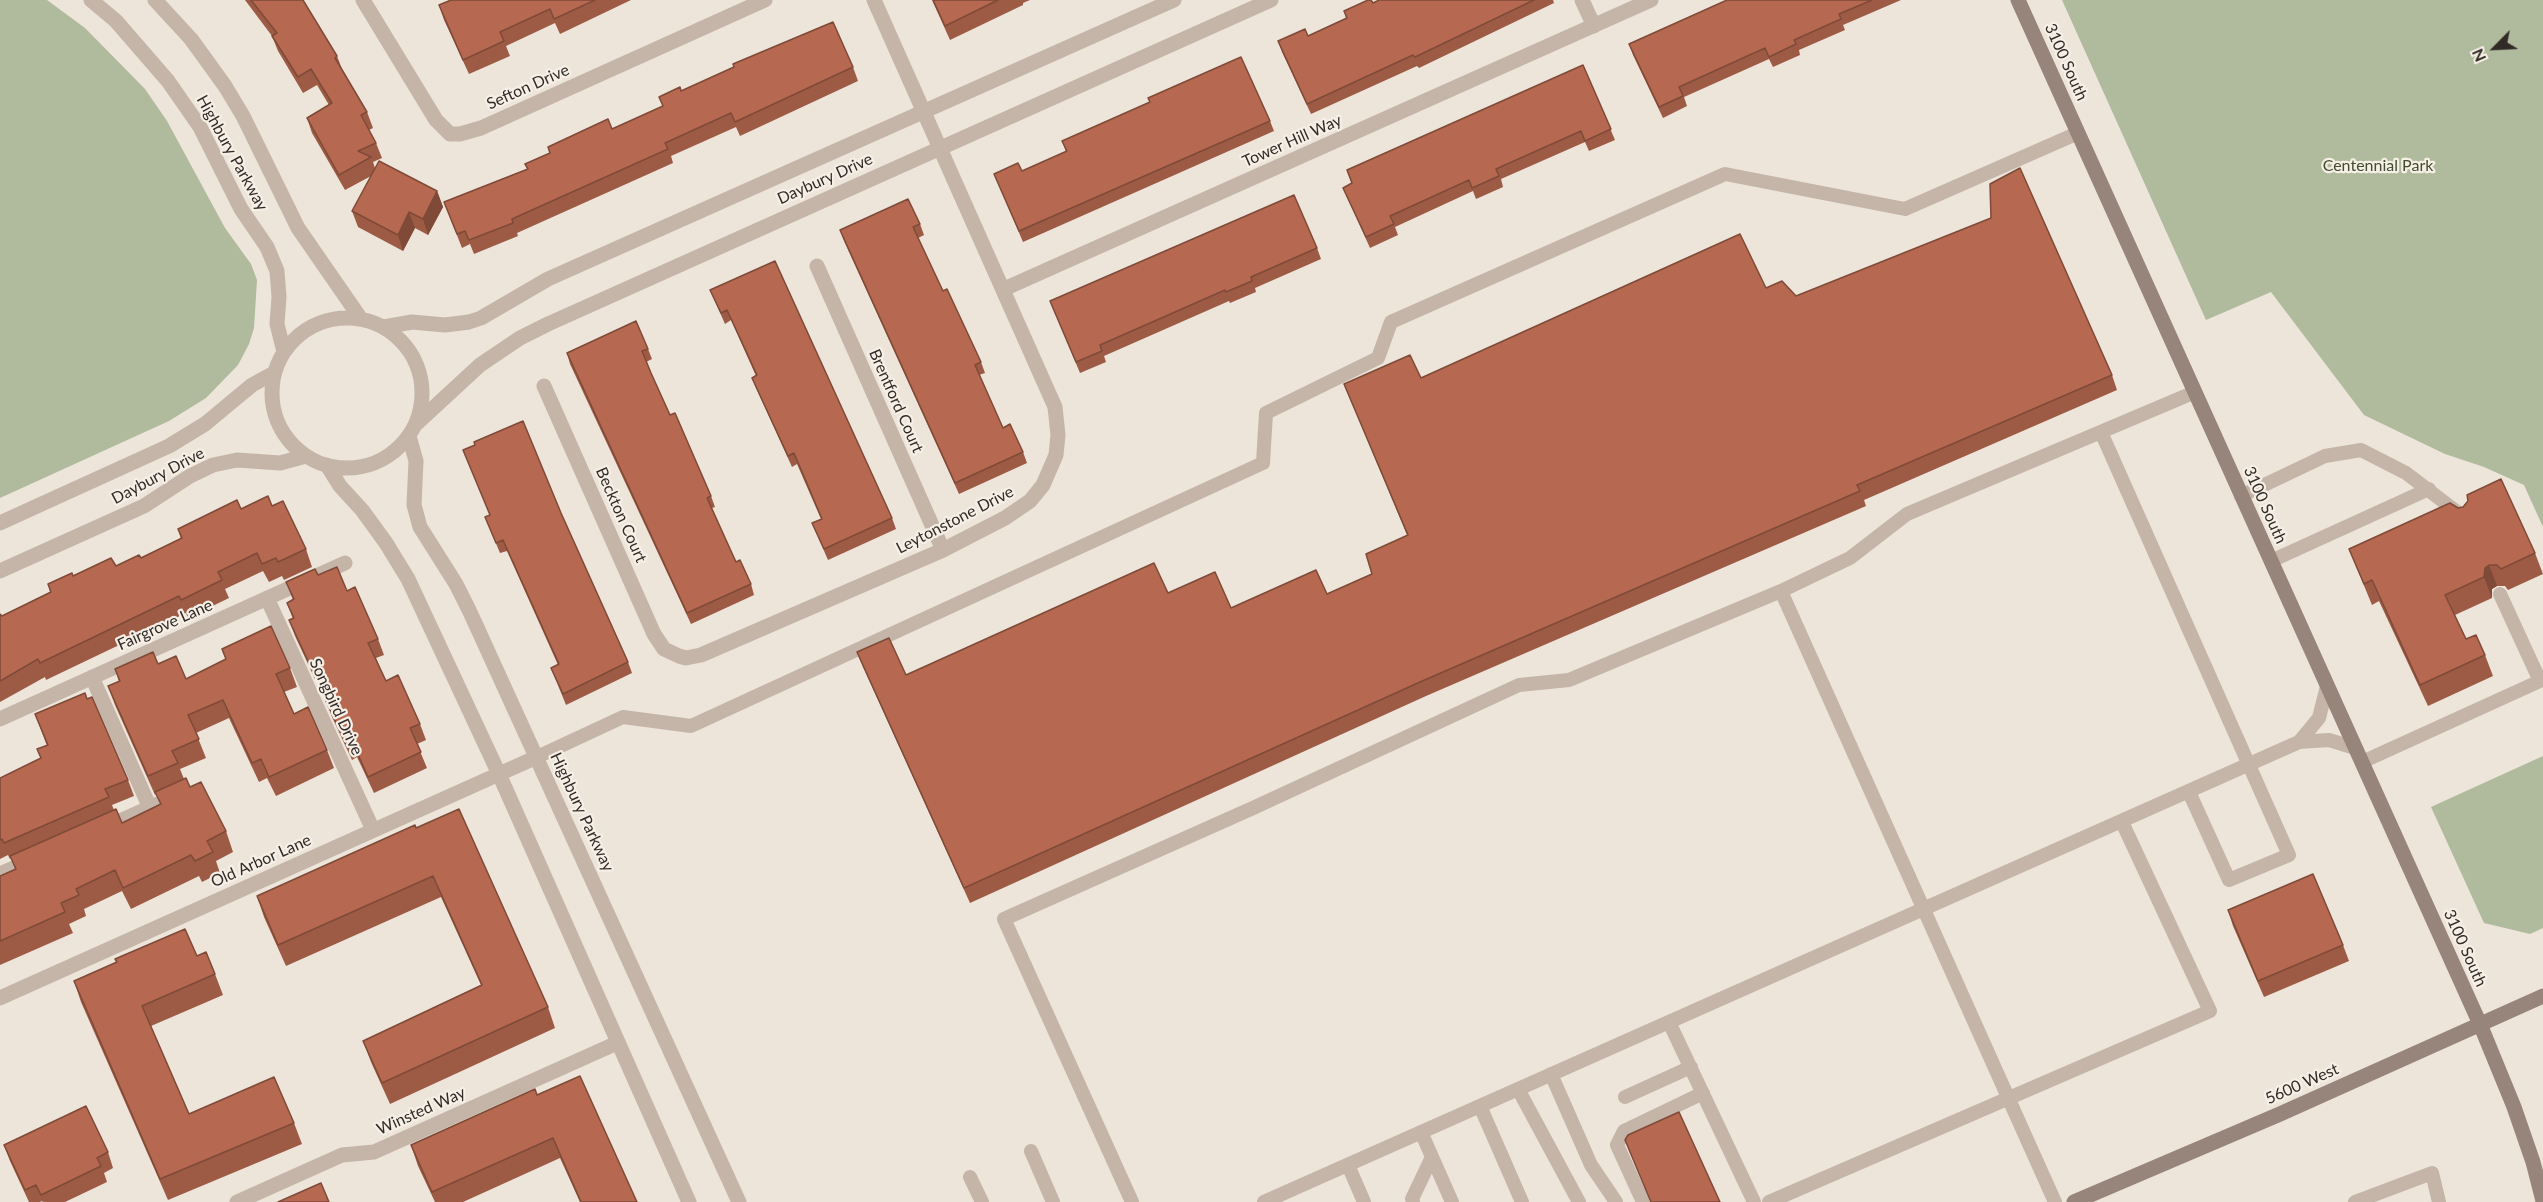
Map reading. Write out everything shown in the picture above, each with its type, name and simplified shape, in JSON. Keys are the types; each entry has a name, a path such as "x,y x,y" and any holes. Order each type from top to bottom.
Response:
{"main road":[{"name":"3100 South","path":"2018,0 2480,1024 2521,1126 2543,1201"},
{"name":"5600 West","path":"2074,1202 2280,1114 2543,996"}],"street":[{"name":"Highbury Parkway","path":"91,0 116,21 174,88 205,136 241,209 267,246 277,271 279,297 277,324 284,352"},
{"name":"Highbury Parkway","path":"155,0 191,39 225,86 243,116 298,228 362,319"},
{"name":"Sefton Drive","path":"363,0 436,120 450,134 460,134 492,123 765,0"},
{"name":"Leytonstone Drive","path":"671,653 686,658 700,655 943,550 1005,518 1030,501 1043,485 1056,455 1058,428 1053,400 874,0"},
{"name":"Daybury Drive","path":"384,327 412,322 445,325 470,322 481,318 548,279 1174,0"},
{"name":"Daybury Drive","path":"412,430 480,365 520,338 1271,0"},
{"path":"1582,0 1594,26"},
{"name":"Tower Hill Way","path":"1004,289 1652,0"},
{"name":"Brentford Court","path":"817,266 943,550"},
{"path":"343,318 362,319 384,327 402,341 414,359 421,381 421,403 412,430 396,450 381,460 364,466 345,468 327,465 306,456 289,440 277,420 272,396 274,373 284,352 295,338 318,324 343,318"},
{"name":"Daybury Drive","path":"0,523 169,446 205,424 252,385 274,373"},
{"name":"Beckton Court","path":"544,386 654,634 664,649 671,653"},
{"name":"Highbury Parkway","path":"412,430 416,461 414,505 420,527 456,584 740,1202"},
{"name":"Daybury Drive","path":"0,571 144,506 190,476 213,465 237,460 280,463 306,456"},
{"path":"327,465 340,486 362,510 386,543 408,579 499,774 688,1202"},
{"name":"Fairgrove Lane","path":"0,719 345,563"},
{"name":"Songbird Drive","path":"267,598 373,830"},
{"path":"92,677 150,807"},
{"name":"Old Arbor Lane","path":"0,998 537,757"},
{"path":"86,836 194,788"},
{"path":"0,874 43,855"},
{"name":"Winsted Way","path":"237,1202 342,1155 374,1152 617,1043"}],"lane":[{"path":"537,757 623,717 690,726 1263,463 1266,413 1378,358 1390,322 1725,174 1905,209 2078,133"},
{"path":"1132,1202 1004,919 1520,685 1569,680 1781,591 1850,558 1907,514 2195,392"},
{"path":"2101,432 2289,855 2229,880 2189,792"},
{"path":"2241,496 2325,456 2351,450 2370,453 2406,473 2467,520"},
{"path":"2271,561 2429,489"},
{"path":"1781,591 2055,1202"},
{"path":"2362,762 2540,681 2500,594"},
{"path":"2299,742 2319,718 2327,686"},
{"path":"1264,1202 1283,1198 1421,1132 2299,742 2329,740 2355,748"},
{"path":"1769,1202 2210,1011 2122,822"},
{"path":"1669,1022 1754,1202"},
{"path":"1625,1097 1691,1067"},
{"path":"1551,1074 1591,1165 1616,1202"},
{"path":"1518,1089 1579,1202"},
{"path":"1643,1202 1617,1145 1624,1131 1703,1093"},
{"path":"1480,1106 1522,1202"},
{"path":"1421,1132 1452,1202"},
{"path":"1030,1151 1053,1202"},
{"path":"1413,1202 1412,1199 1432,1157"},
{"path":"1348,1165 1364,1202"},
{"path":"2355,1202 2432,1173 2439,1202"},
{"path":"970,1177 982,1202"}],"green space":[{"path":"0,0 47,0 85,28 145,89 167,121 225,228 251,264 257,280 254,328 249,344 238,365 206,398 169,421 0,498"},
{"name":"Centennial Park","path":"2062,0 2543,0 2543,527 2524,485 2484,467 2445,454 2364,415 2271,292 2206,320"},
{"path":"2543,756 2543,928 2530,934 2484,923 2431,807"}],"building":[{"path":"251,0 303,0 367,112 361,115 376,143 358,151 371,157 339,175 307,118 332,103 311,69 298,77 272,36 277,33"},
{"path":"451,0 595,0 554,19 550,9 500,32 504,41 463,60 439,5"},
{"path":"933,0 998,0 945,26"},
{"path":"1368,0 1373,3 1379,0 1534,0 1415,57 1413,55 1307,104 1278,41 1305,29 1308,36 1347,18 1344,11"},
{"path":"1727,0 1872,0 1839,14 1841,19 1794,40 1796,44 1769,57 1765,48 1679,87 1683,96 1659,107 1629,44"},
{"path":"833,22 853,67 735,122 731,113 665,143 668,149 512,219 513,223 469,240 465,231 457,234 444,202 528,169 525,164 550,153 548,147 608,119 612,129 663,106 659,97 680,87 681,91 734,67 733,64"},
{"path":"1241,57 1270,121 1019,231 994,174 1018,163 1022,171 1067,151 1062,141 1150,102 1148,98"},
{"path":"1583,65 1611,129 1585,141 1581,131 1496,169 1499,176 1472,188 1469,180 1390,216 1394,224 1366,237 1343,188 1352,183 1347,170"},
{"path":"379,161 437,191 423,219 409,212 398,235 352,211"},
{"path":"2020,168 2112,375 1857,485 1860,491 1420,682 964,888 857,652 889,638 906,675 1154,563 1168,593 1215,572 1231,608 1316,570 1327,594 1372,574 1366,554 1408,535 1344,384 1410,355 1421,378 1740,234 1766,288 1782,281 1796,296 1991,218 1990,184"},
{"path":"1294,195 1317,248 1251,277 1252,281 1226,292 1225,290 1100,345 1102,351 1076,362 1050,301"},
{"path":"908,199 920,224 913,227 943,291 947,289 981,362 975,365 1003,428 1010,424 1023,452 955,483 840,230"},
{"path":"775,261 892,518 824,549 812,523 822,519 794,453 788,456 752,378 757,375 727,310 721,313 710,290"},
{"path":"636,321 648,349 642,351 651,373 670,415 675,413 711,496 707,498 736,562 740,560 751,584 687,613 567,353"},
{"path":"523,421 561,513 628,662 563,694 551,668 559,664 503,540 496,543 485,517 490,515 463,450 475,445 474,442"},
{"path":"2501,479 2535,553 2501,569 2497,565 2489,565 2485,568 2484,577 2445,595 2466,639 2476,635 2485,655 2420,685 2372,580 2364,584 2349,549 2450,503 2458,508 2463,507 2468,501 2467,495"},
{"path":"268,496 272,506 283,501 306,549 278,562 276,558 262,564 257,553 218,572 222,580 181,600 179,596 40,663 38,659 0,681 0,614 2,616 51,592 48,584 72,573 73,576 111,558 116,566 139,555 141,558 182,538 178,529 237,500 241,509"},
{"path":"337,567 347,591 355,587 378,639 368,643 386,681 398,675 420,724 410,728 421,752 368,777 352,741 346,744 326,701 332,698 314,660 309,663 289,620 294,618 287,603 294,599 286,582 315,569 318,575"},
{"path":"271,626 290,668 276,674 294,714 308,707 327,750 269,777 261,759 252,763 223,700 188,715 199,739 172,751 178,763 148,776 108,686 120,681 115,669 153,652 158,664 176,656 186,679 226,659 222,649"},
{"path":"85,693 87,699 92,697 128,780 105,789 109,797 4,843 2,839 0,840 0,778 41,758 37,749 48,745 35,714"},
{"path":"186,778 190,787 201,782 226,831 207,841 213,852 195,861 191,855 123,888 115,870 76,889 79,895 61,903 65,912 0,941 0,876 16,869 10,856 116,809 122,823 161,804 155,792"},
{"path":"459,809 548,1007 382,1083 363,1041 482,985 433,876 278,945 257,896 415,825 416,828"},
{"path":"2313,874 2343,945 2258,981 2228,910"},
{"path":"185,929 197,956 206,952 215,974 142,1006 189,1114 274,1077 294,1123 160,1179 74,981 117,962 115,959"},
{"path":"580,1076 637,1202 581,1202 553,1138 432,1192 411,1145 535,1089 537,1095"},
{"path":"86,1106 108,1152 97,1158 101,1166 41,1195 36,1185 25,1190 4,1145"},
{"path":"1679,1112 1720,1202 1651,1202 1625,1140 1628,1135"},
{"path":"321,1183 329,1202 278,1202"}]}
